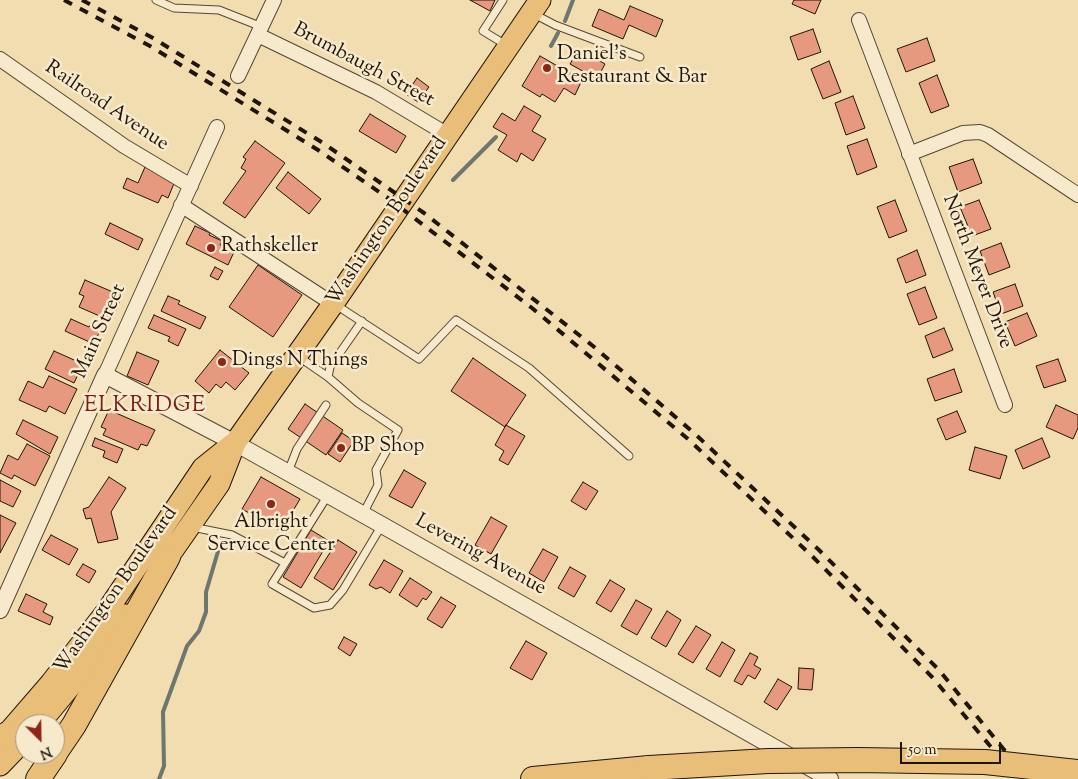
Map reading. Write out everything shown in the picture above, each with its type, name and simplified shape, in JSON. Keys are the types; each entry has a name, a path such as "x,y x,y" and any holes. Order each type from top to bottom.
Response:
{"highway":[{"path":"65,739 168,557"},
{"path":"533,779 649,768 768,761 985,762 1078,772"},
{"path":"38,779 48,764"}],"main road":[{"name":"Washington Boulevard","path":"47,714 101,649 190,527 219,484 235,443 333,304 536,6"},
{"name":"Washington Boulevard","path":"0,766 7,735 51,683 106,611 204,468 235,443"}],"street":[{"path":"238,76 274,0"},
{"name":"North Meyer Drive","path":"859,20 1005,405"},
{"name":"Brumbaugh Street","path":"260,31 376,92 448,135"},
{"name":"Railroad Avenue","path":"0,59 116,140 190,186"},
{"name":"Main Street","path":"2,600 217,127"},
{"path":"909,154 963,134 980,132 988,134 1078,195"},
{"path":"181,205 333,304"},
{"name":"Levering Avenue","path":"105,375 288,472 830,779"}],"lane":[{"path":"156,0 180,9 219,10 260,31"},
{"path":"503,0 483,31 508,47"},
{"path":"536,6 555,25 640,57"},
{"path":"333,304 420,359 456,320 529,368 629,456"},
{"path":"328,377 330,367 362,321"},
{"path":"296,356 328,377 358,403 398,430 376,470 378,485 363,514"},
{"path":"288,472 297,449 326,404"},
{"path":"328,495 272,584 314,608 325,607 336,600 382,525"},
{"path":"190,527 232,535 285,563"}],"building":[{"path":"470,0 495,0 490,11"},
{"path":"794,0 821,0 815,14 792,4"},
{"path":"630,6 663,20 656,37 629,25 623,39 592,26 599,9 624,20"},
{"path":"813,29 821,52 798,60 790,37"},
{"path":"927,38 935,61 906,72 897,49"},
{"path":"579,49 605,64 597,79 570,64"},
{"name":"Daniel's Restaurant & Bar","path":"540,56 582,80 575,95 564,88 555,102 542,94 540,97 522,86"},
{"path":"829,61 841,92 823,99 811,69"},
{"path":"937,75 949,106 931,113 919,83"},
{"path":"417,78 429,87 418,102 406,94"},
{"path":"853,96 865,128 846,135 835,103"},
{"path":"524,106 541,116 532,131 546,139 533,161 521,153 517,162 498,150 507,135 493,127 502,113 515,121"},
{"path":"370,114 406,136 396,153 359,131"},
{"path":"867,139 877,167 857,175 847,146"},
{"path":"255,141 285,163 245,218 223,203 246,171 241,168 246,159 243,157"},
{"path":"973,159 982,183 958,192 949,167"},
{"path":"145,167 175,181 168,198 162,195 158,203 123,188 127,178 138,183"},
{"path":"288,172 321,199 309,214 276,188"},
{"path":"895,200 907,231 889,238 877,207"},
{"path":"979,200 991,229 972,236 960,207"},
{"path":"110,223 143,239 138,250 105,234"},
{"name":"Rathskeller","path":"195,226 222,241 220,245 234,252 228,265 186,244"},
{"path":"1001,243 1010,267 989,275 980,251"},
{"path":"917,250 926,275 906,283 897,259"},
{"path":"258,265 302,295 273,337 229,307"},
{"path":"215,267 223,271 218,280 210,276"},
{"path":"85,280 122,296 111,321 79,307 84,296 79,294"},
{"path":"1015,284 1023,306 1001,314 993,292"},
{"path":"925,287 937,318 919,325 907,294"},
{"path":"168,296 180,301 178,304 206,317 200,329 161,311"},
{"path":"1027,313 1037,336 1015,346 1005,322"},
{"path":"154,315 186,329 178,346 168,341 170,337 148,328"},
{"path":"71,319 89,327 91,324 101,328 94,344 65,331"},
{"path":"944,328 953,350 933,358 925,336"},
{"name":"Dings N Things","path":"220,350 249,373 235,390 226,382 221,388 216,384 209,393 195,381"},
{"path":"54,351 83,364 74,383 45,369"},
{"path":"137,352 159,361 148,385 127,376"},
{"path":"473,358 526,395 505,427 451,391"},
{"path":"1058,359 1066,381 1044,388 1036,366"},
{"path":"954,369 962,392 935,401 927,379"},
{"path":"49,376 77,389 65,414 49,406 46,412 19,400 28,381 43,388"},
{"path":"305,404 343,430 326,455 288,429"},
{"path":"1056,405 1078,415 1078,428 1073,439 1046,427"},
{"path":"109,410 155,430 147,446 141,444 138,450 103,435 106,429 101,427"},
{"path":"957,411 966,432 946,440 937,419"},
{"path":"23,420 58,437 50,454 16,434"},
{"path":"506,425 525,436 508,465 499,460 504,451 495,445"},
{"name":"BP Shop","path":"342,433 354,441 340,462 328,454"},
{"path":"95,438 123,449 117,463 103,457 105,451 92,446"},
{"path":"1042,438 1050,457 1023,469 1015,450"},
{"path":"27,444 50,456 35,486 14,475 12,479 0,473 8,455 18,460"},
{"path":"975,447 1007,456 1000,479 969,470"},
{"path":"404,470 426,483 412,508 389,496"},
{"path":"109,477 126,488 111,512 118,539 98,543 91,518 86,519 83,509 89,507"},
{"name":"Albright Service Center","path":"261,477 300,499 281,531 242,509"},
{"path":"0,480 21,491 13,507 0,501"},
{"path":"583,482 598,491 586,510 571,501"},
{"path":"0,515 16,523 0,553"},
{"path":"491,517 507,526 491,554 475,545"},
{"path":"311,530 329,541 301,588 283,577"},
{"path":"51,535 78,549 69,565 42,550"},
{"path":"338,540 357,552 333,590 314,578"},
{"path":"543,549 558,557 544,582 529,573"},
{"path":"384,560 403,571 390,593 381,587 376,589 369,585"},
{"path":"83,564 96,571 89,583 76,575"},
{"path":"570,567 586,576 574,597 558,588"},
{"path":"410,578 432,592 426,600 423,598 417,607 399,595"},
{"path":"610,580 625,589 611,612 596,603"},
{"path":"26,594 47,604 43,612 53,617 50,625 18,611"},
{"path":"441,597 456,606 442,628 427,619"},
{"path":"636,600 652,609 637,635 621,626"},
{"path":"667,611 681,620 666,647 651,638"},
{"path":"696,626 711,635 693,663 678,654"},
{"path":"344,637 357,644 350,656 338,648"},
{"path":"526,641 547,653 532,680 510,668"},
{"path":"722,642 735,650 720,677 706,669"},
{"path":"750,653 758,657 754,665 761,669 755,679 748,675 742,685 734,681"},
{"path":"799,668 814,669 812,690 798,689"},
{"path":"778,679 792,687 777,710 764,702"}],"waterway":[{"path":"565,21 573,0"},
{"path":"551,46 558,33"},
{"path":"453,180 496,137"},
{"path":"159,779 164,766 163,712 187,646 199,631 206,612 206,592 219,548"}],"railway":[{"path":"64,0 150,46 318,150 388,198 532,308 688,439 813,557 932,677 1018,779"},
{"path":"82,0 153,38 323,143 424,213 593,346 694,433 819,550 939,670 1028,779"}],"place":[{"name":"Daniel's Restaurant & Bar","path":"547,68"},
{"name":"Rathskeller","path":"211,248"},
{"name":"Dings N Things","path":"222,362"},
{"name":"BP Shop","path":"341,448"},
{"name":"Albright Service Center","path":"271,504"}],"district":[{"name":"ELKRIDGE","path":"145,407"}]}
